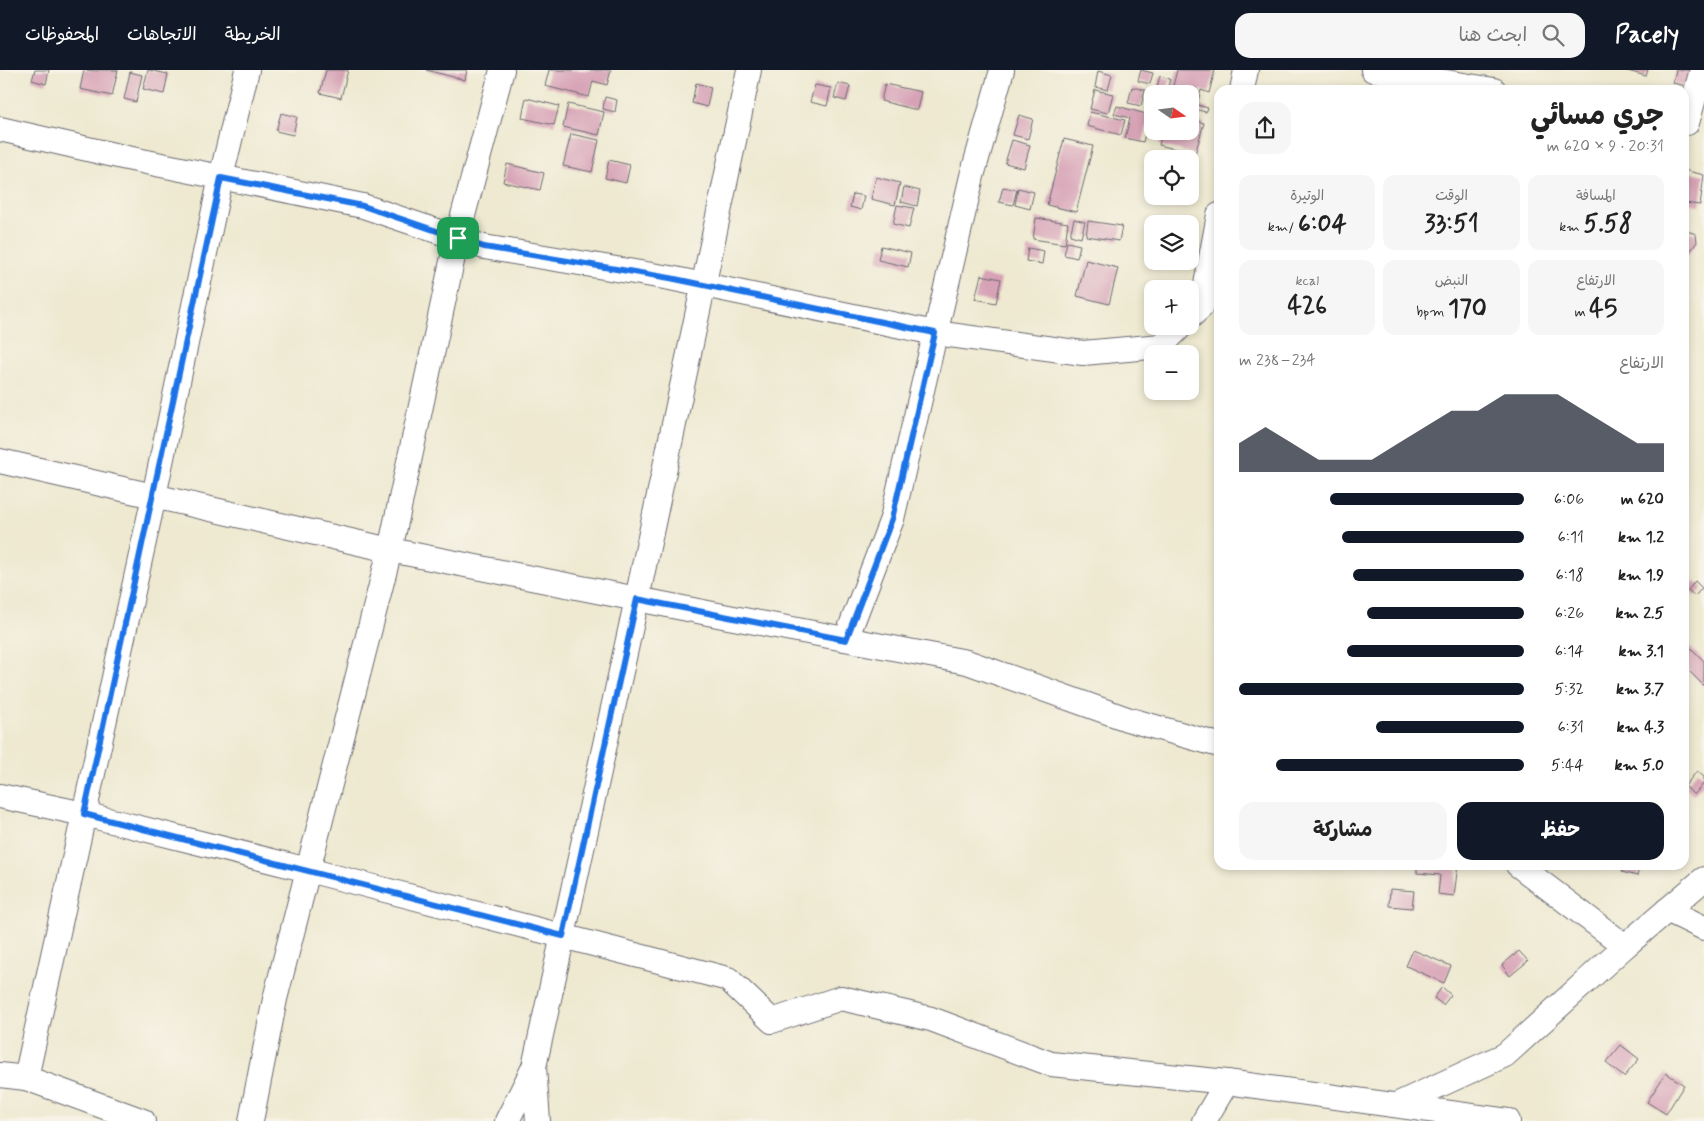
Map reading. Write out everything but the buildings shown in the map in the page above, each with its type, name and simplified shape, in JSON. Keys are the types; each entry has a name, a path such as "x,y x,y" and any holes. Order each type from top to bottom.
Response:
{"street":[{"path":"26,1078 246,70"},
{"path":"251,1121 275,999 390,550 458,238 502,70"},
{"path":"508,1121 534,1067 637,599 749,70"},
{"path":"846,640 892,519 972,176 1002,70"},
{"path":"1243,85 1246,70"},
{"path":"1373,70 1489,83"},
{"path":"1692,124 1702,70"},
{"path":"0,129 126,158 363,206 484,247 703,285 935,333 1083,353 1161,346 1172,335"},
{"path":"1199,309 1202,306 1214,242"},
{"path":"0,461 390,550 967,662 1127,719 1214,744"},
{"path":"0,796 84,814 308,870 728,979 772,1021 840,998 931,1019 1051,1064 1227,1082 1508,1121"},
{"path":"1525,870 1625,946"},
{"path":"1396,1105 1506,1055 1625,946 1704,878"},
{"path":"1667,910 1704,928"},
{"path":"534,1067 538,1121"},
{"path":"0,1075 26,1078 143,1121"},
{"path":"1204,1121 1227,1082"}],"route":[{"path":"221,178 363,206 458,238 484,247 670,278 935,333 892,519 846,640 637,599 563,936 84,814 221,178"}]}
